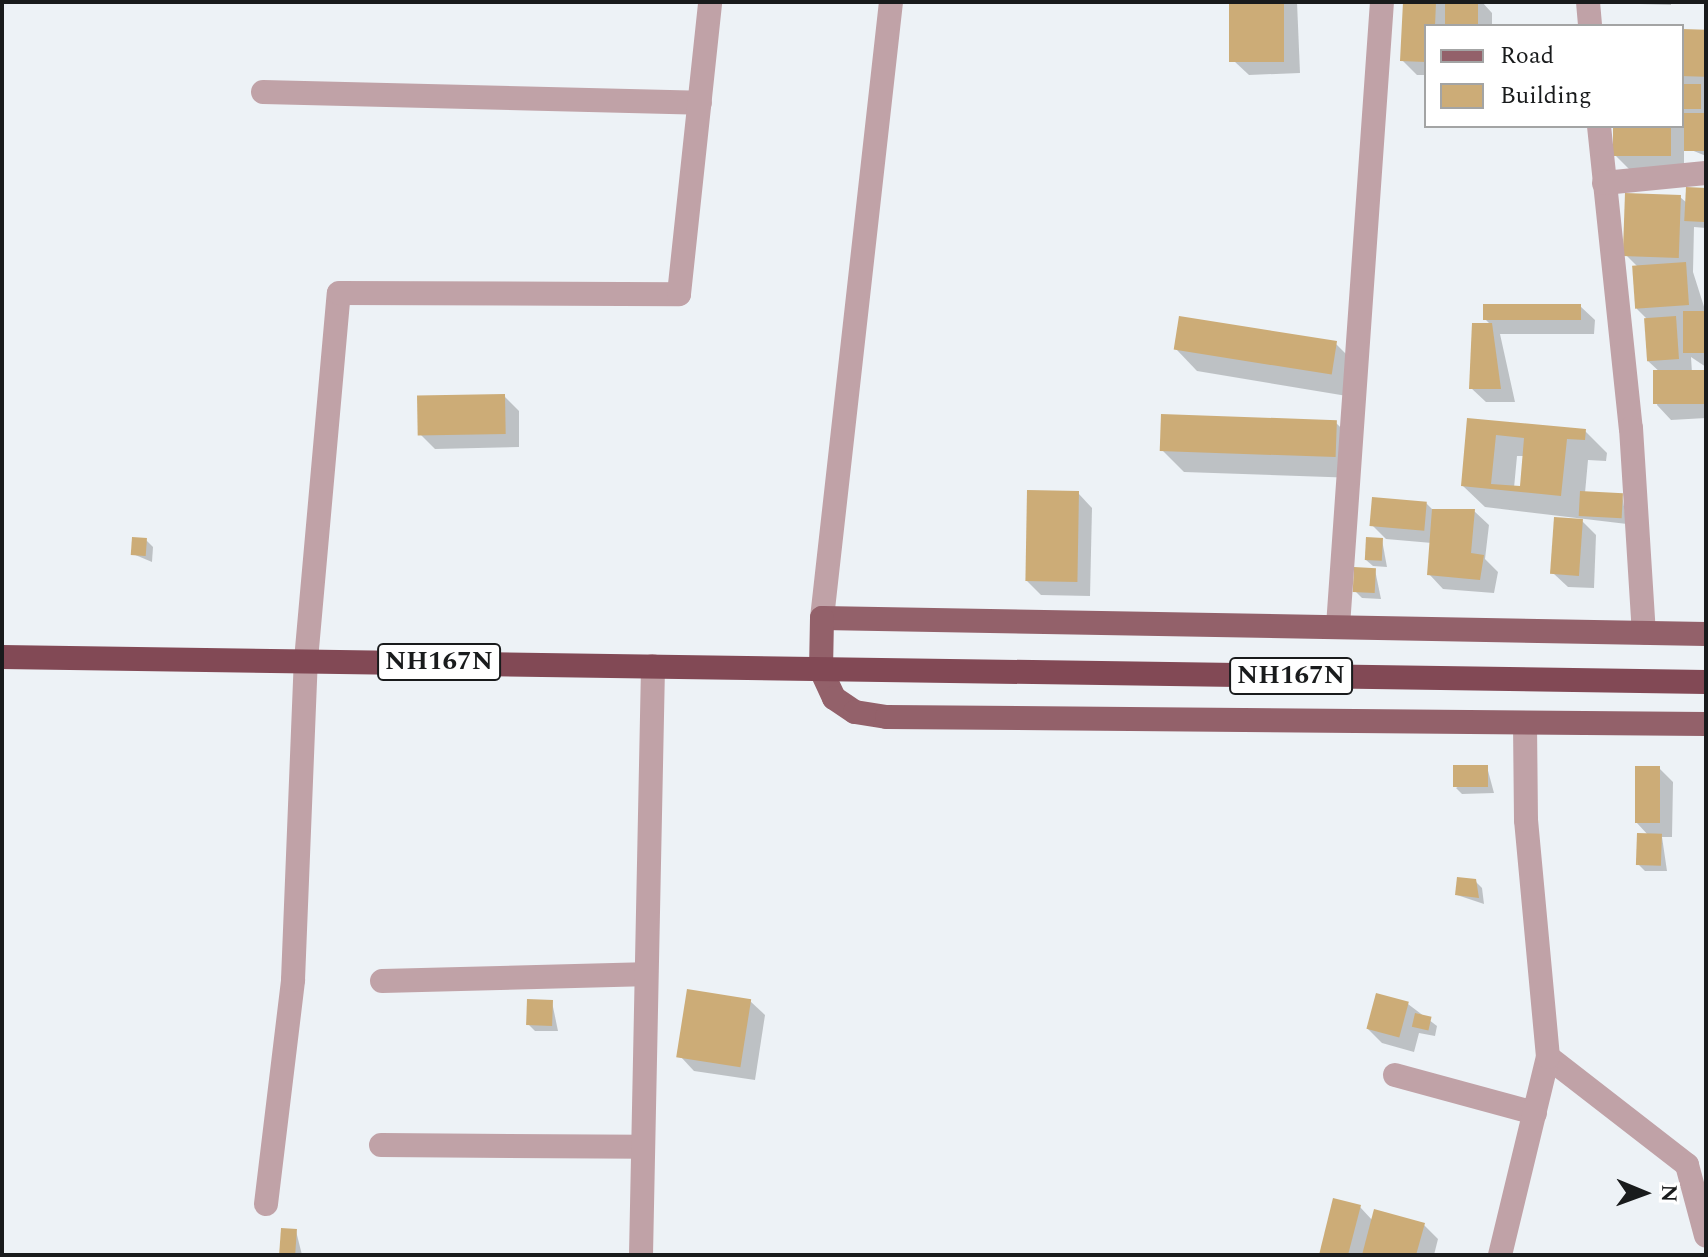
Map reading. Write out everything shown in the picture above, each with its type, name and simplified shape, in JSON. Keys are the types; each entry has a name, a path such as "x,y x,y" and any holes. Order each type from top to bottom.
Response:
{"highway":[{"name":"NH167N","path":"2,657 1706,682"}],"main road":[{"path":"1706,634 822,618 821,670 834,698 855,712 887,717 1706,724"}],"street":[{"path":"266,1204 293,980 306,660 339,293 679,294 710,2"},
{"path":"822,618 891,2"},
{"path":"1338,626 1382,2"},
{"path":"1588,2 1590,24"},
{"path":"263,92 700,103"},
{"path":"1599,128 1631,428 1644,633"},
{"path":"1604,183 1706,173"},
{"path":"641,1255 642,974 653,666"},
{"path":"1500,1255 1548,1057 1526,820 1525,723"},
{"path":"382,981 642,974"},
{"path":"1548,1057 1687,1165 1706,1236"},
{"path":"1395,1075 1535,1113"},
{"path":"381,1145 642,1147"}],"building":[{"path":"1229,2 1284,2 1284,62 1229,62"},
{"path":"1403,2 1436,2 1435,24 1424,24 1424,62 1400,61"},
{"path":"1445,2 1478,2 1478,24 1445,24"},
{"path":"1684,29 1706,30 1704,77 1684,76"},
{"path":"1684,84 1701,84 1701,109 1684,109"},
{"path":"1684,113 1706,113 1706,151 1684,151"},
{"path":"1613,128 1671,128 1671,156 1613,156"},
{"path":"1686,187 1706,188 1704,222 1684,221"},
{"path":"1625,193 1681,195 1679,258 1623,256"},
{"path":"1686,262 1689,305 1635,309 1632,266"},
{"path":"1483,304 1581,304 1581,320 1483,320"},
{"path":"1683,311 1706,311 1706,353 1683,353"},
{"path":"1179,316 1337,341 1332,375 1174,350"},
{"path":"1676,316 1679,359 1647,361 1644,318"},
{"path":"1472,323 1492,323 1501,389 1469,389"},
{"path":"1653,370 1706,370 1706,404 1653,404"},
{"path":"505,394 506,434 418,436 417,396"},
{"path":"1161,414 1337,420 1336,457 1160,451"},
{"path":"1467,418 1586,429 1585,440 1567,439 1561,496 1461,486","holes":["1496,435 1524,438 1520,486 1491,484"]},
{"path":"1027,490 1079,491 1077,582 1025,581"},
{"path":"1580,491 1623,493 1622,518 1579,516"},
{"path":"1372,497 1427,502 1424,531 1369,526"},
{"path":"1432,509 1475,509 1471,553 1484,555 1480,580 1427,575"},
{"path":"1554,517 1583,519 1579,576 1550,574"},
{"path":"132,537 147,538 146,556 131,555"},
{"path":"1366,537 1383,538 1382,561 1365,560"},
{"path":"1354,567 1376,568 1375,593 1353,592"},
{"path":"1453,765 1488,765 1488,787 1453,787"},
{"path":"1635,766 1660,766 1660,823 1635,823"},
{"path":"1637,833 1662,834 1661,866 1636,865"},
{"path":"1457,877 1476,879 1479,898 1455,895"},
{"path":"687,989 751,999 740,1067 676,1057"},
{"path":"1376,993 1409,1002 1399,1038 1366,1029"},
{"path":"527,999 553,1000 552,1026 526,1025"},
{"path":"1415,1013 1432,1017 1428,1030 1412,1027"},
{"path":"1333,1198 1361,1205 1348,1255 1319,1255"},
{"path":"1374,1209 1425,1223 1416,1255 1362,1255"},
{"path":"281,1228 297,1229 295,1255 279,1255"}]}
